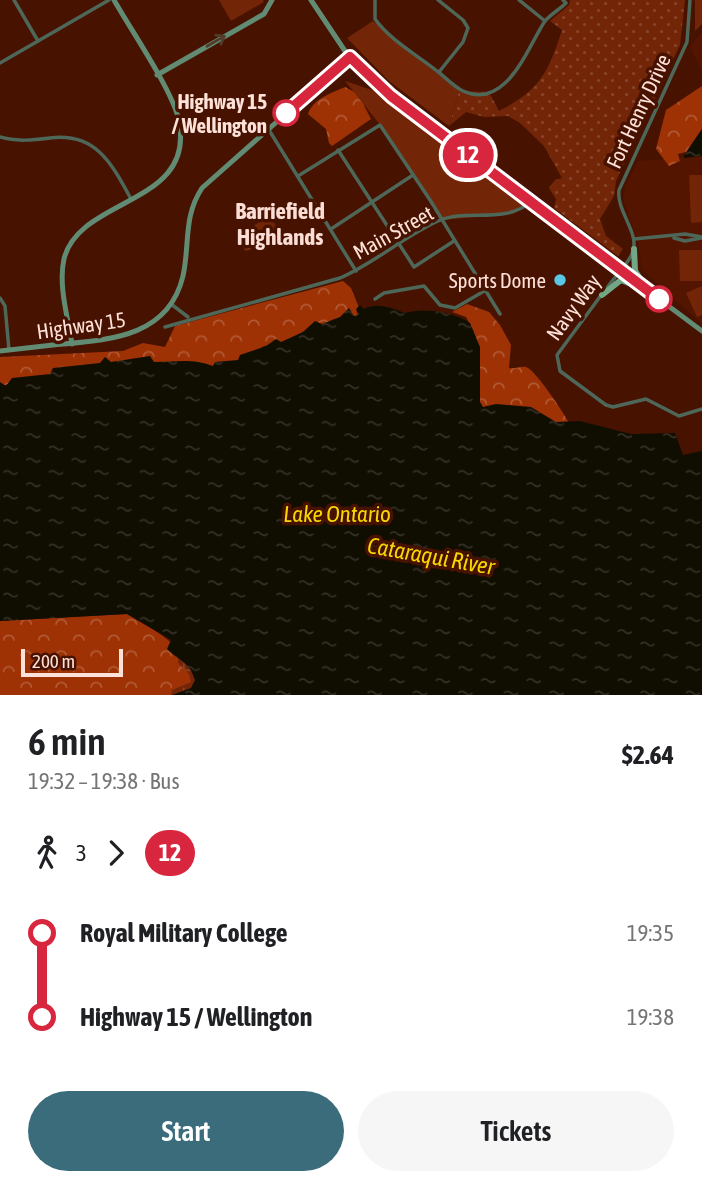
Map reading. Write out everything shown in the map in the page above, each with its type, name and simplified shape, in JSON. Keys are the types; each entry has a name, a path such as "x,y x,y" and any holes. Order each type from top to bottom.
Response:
{"main road":[{"path":"72,344 62,273 68,246 83,228 132,201 161,180 178,149 178,118 157,75 112,0"},
{"path":"157,75 264,14 272,0"},
{"path":"311,0 350,57 391,96 702,331"},
{"name":"Highway 15","path":"0,351 130,335 152,325 171,304 183,274 186,227 195,200 208,182 350,57"},
{"path":"634,249 635,271 645,288"},
{"path":"602,295 621,280 645,288"}],"street":[{"path":"14,0 38,41"},
{"path":"0,63 112,0"},
{"path":"375,0 373,7 378,22 439,72 464,91 489,93 502,85 527,57 545,22 564,2"},
{"path":"438,0 463,20 468,28 463,42 439,72"},
{"path":"519,0 545,22"},
{"name":"Fort Henry Drive","path":"634,249 634,239 619,205 619,190 687,42 690,0"},
{"path":"298,176 376,124 381,126 440,215 440,220 500,314"},
{"path":"268,129 356,271"},
{"path":"0,137 28,140 63,137 85,141 109,159 132,201"},
{"path":"337,150 414,267 454,242"},
{"path":"331,229 413,175"},
{"name":"Main Street","path":"164,327 321,284 356,271 440,220 513,214 531,202"},
{"path":"634,239 672,238 690,234 702,238"},
{"path":"620,270 634,249"},
{"name":"Navy Way","path":"620,270 557,355 560,371 606,405 613,407 646,398 680,416 702,409"},
{"path":"375,299 384,293 424,286 440,305 455,308 486,290"},
{"path":"0,298 5,306 9,350"},
{"path":"171,304 190,318"},
{"path":"0,326 7,327"}],"shaded area":[{"path":"702,32 702,70 690,47"},
{"path":"702,156 702,324 642,270 638,244 623,198 626,184 638,161"}],"green space":[{"path":"219,0 263,0 264,2 231,21"},
{"path":"570,0 685,0 680,45 616,181 614,196 600,219 606,236 623,249 618,256 554,208 556,199 549,188 555,180 562,178 544,146 520,123 508,116 484,117 466,112 449,126 459,91 489,92 499,111 524,96 541,79 562,30 550,21 569,5"},
{"path":"695,0 702,0 702,24 695,31"},
{"path":"373,21 459,91 449,126 389,81 347,38"},
{"path":"345,81 378,92 531,202 513,214 440,220 440,215 381,126"},
{"path":"702,86 702,129 686,152 678,154 680,161 669,166 656,149 666,110"},
{"path":"345,87 358,94 371,119 332,146 326,129 308,114 318,100"},
{"path":"689,175 702,175 702,222 691,223"},
{"path":"270,215 282,238 245,251 239,239 241,234"},
{"path":"679,250 702,250 702,281 680,281"},
{"path":"343,281 351,288 360,310 353,323 334,319 319,330 304,331 289,343 264,346 234,367 18,382 0,386 0,357 123,351 143,343 165,347 175,326"},
{"path":"702,286 702,315 697,317 686,293"},
{"path":"467,304 489,312 511,345 509,368 526,367 530,370 550,393 570,425 485,412 476,406 474,332 466,317 452,312"},
{"path":"127,614 161,635 180,652 190,674 191,688 172,695 0,695 0,621"},
{"path":"183,658 202,675 185,695 171,695 172,690 191,682 189,674 178,663 178,659"}],"water":[{"path":"702,129 702,156 684,158 684,156"},
{"name":"Lake Ontario","path":"360,305 364,309 379,306 405,313 420,310 438,312 470,323 480,347 480,402 483,407 496,404 531,407 556,422 580,421 631,434 675,433 683,455 702,451 702,695 172,695 191,688 195,680 193,674 187,665 167,649 171,640 127,614 0,621 0,382 6,386 12,378 50,374 53,368 100,363 105,357 111,362 150,356 154,362 191,361 213,366 215,362 238,360 240,355 266,346 276,339 281,342 303,332 315,321 322,324 340,317 349,308 354,316 358,315 356,309"}],"bus line":[{"name":"12","path":"286,113 350,57 391,96 659,299"}],"place":[{"name":"Highway 15 / Wellington","path":"286,113"},
{"name":"Sports Dome","path":"560,280"}],"district":[{"name":"Barriefield Highlands","path":"280,224"}],"water label":[{"name":"Cataraqui River","path":"431,556"}]}
